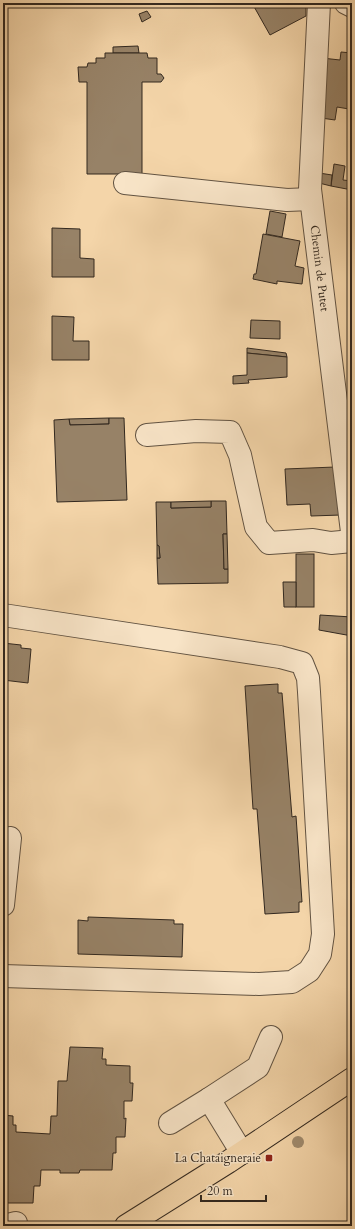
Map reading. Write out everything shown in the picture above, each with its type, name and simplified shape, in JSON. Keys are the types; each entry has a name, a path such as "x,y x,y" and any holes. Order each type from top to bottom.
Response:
{"main road":[{"path":"126,1226 242,1153 352,1079"}],"street":[{"name":"Chemin de Putet","path":"318,3 310,188 352,532"},
{"path":"346,3 352,6"},
{"path":"126,183 287,200 311,199"},
{"path":"146,435 196,431 230,432 240,455 256,527 269,543 313,540 331,543 352,541"},
{"path":"3,615 280,657 302,663 308,678 323,934 320,954 310,971 292,982 259,984 3,976"},
{"path":"3,905 10,838"},
{"path":"170,1123 258,1067 271,1037"},
{"path":"209,1099 242,1153"}],"building":[{"path":"252,3 306,3 306,16 270,35"},
{"path":"147,11 151,17 142,22 139,14"},
{"path":"138,46 139,53 113,53 113,47"},
{"path":"341,52 352,53 352,96 350,95 349,109 337,107 335,120 321,118 322,58 340,60"},
{"path":"105,53 147,53 148,58 157,58 157,74 161,74 164,78 161,82 142,82 142,174 87,174 87,82 79,82 78,67 87,67 88,63 96,63 96,58 105,58"},
{"path":"334,164 345,166 343,180 352,181 352,190 331,186"},
{"path":"319,173 332,175 331,186 319,183"},
{"path":"270,211 286,214 282,237 266,234"},
{"path":"52,228 80,229 80,258 94,259 94,277 52,277"},
{"path":"263,234 300,241 295,266 304,268 302,284 277,281 277,284 253,279 254,274 256,274"},
{"path":"52,316 74,317 73,341 89,341 89,360 52,360"},
{"path":"251,320 280,321 280,339 250,338"},
{"path":"247,348 286,353 287,357 247,353"},
{"path":"247,353 287,357 287,377 248,380 249,383 233,384 233,376 247,375"},
{"path":"109,418 109,424 70,425 69,419"},
{"path":"109,418 124,418 127,500 57,502 54,420 69,419 70,425 109,424"},
{"path":"335,467 341,515 311,516 310,504 287,505 285,469"},
{"path":"211,501 226,501 227,534 223,534 224,569 228,569 228,583 158,584 157,558 160,558 159,546 157,545 156,502 171,502 171,508 211,507"},
{"path":"211,501 211,507 171,508 171,502"},
{"path":"223,534 227,534 228,569 224,569"},
{"path":"157,545 159,546 160,558 157,558"},
{"path":"296,554 314,554 314,607 296,607"},
{"path":"283,582 296,582 296,607 284,607"},
{"path":"320,615 352,617 352,636 319,630"},
{"path":"3,643 21,645 21,648 31,649 28,683 3,680"},
{"path":"278,684 278,693 282,693 292,817 296,816 302,902 299,902 299,912 265,914 257,809 253,809 245,686"},
{"path":"88,917 174,920 174,924 183,924 182,957 78,954 78,920 88,921"},
{"path":"70,1047 103,1048 102,1059 106,1059 106,1065 130,1066 130,1083 133,1083 132,1101 124,1101 124,1119 126,1118 125,1137 116,1137 116,1153 113,1153 112,1170 80,1170 79,1173 60,1173 60,1170 41,1170 40,1186 34,1186 33,1203 3,1203 3,1115 13,1116 13,1125 16,1125 16,1132 50,1134 51,1116 57,1116 58,1081 67,1081"}],"place":[{"name":"La Chataigneraie","path":"269,1158"}]}
